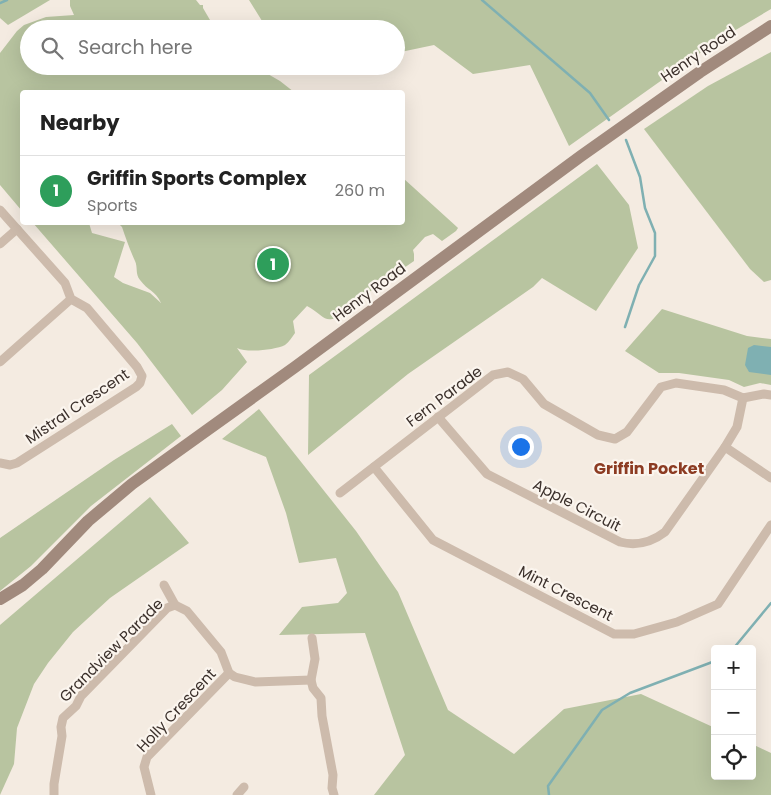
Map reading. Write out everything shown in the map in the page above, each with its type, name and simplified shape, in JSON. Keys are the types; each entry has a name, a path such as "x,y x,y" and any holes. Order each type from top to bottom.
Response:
{"main road":[{"name":"Henry Road","path":"0,599 23,585 42,569 88,521 132,484 296,367 598,144 700,72 771,26"}],"street":[{"path":"0,210 65,283 71,300 0,362"},
{"path":"0,244 17,229"},
{"name":"Mistral Crescent","path":"1,466 10,466 17,463 136,387 142,378 137,366 88,308 71,300"},
{"name":"Fern Parade","path":"340,493 493,375 508,372 523,379 544,404 598,435 615,439 627,432 661,387 676,383 724,390 743,398"},
{"path":"743,398 764,394 771,395"},
{"name":"Apple Circuit","path":"438,417 487,474 620,542 631,545 658,537 665,532 737,427 743,398"},
{"path":"725,447 771,478"},
{"name":"Mint Crescent","path":"374,467 433,540 614,634 634,634 651,630 676,622 718,604 771,525"},
{"path":"164,585 175,605"},
{"name":"Grandview Parade","path":"54,795 63,718 76,706 81,696 167,608 175,605 187,611 221,652 229,673"},
{"path":"312,638 316,659 311,680 313,688 321,698 322,716 333,775 332,788 334,795"},
{"path":"229,673 234,677 255,682 311,680"},
{"name":"Holly Crescent","path":"151,795 144,767 147,757 229,673"},
{"path":"237,795 244,786"}],"green space":[{"path":"0,0 50,0 8,25 0,18"},
{"path":"70,0 196,0 200,5 203,5 210,20 38,20 46,17 74,15 70,6"},
{"path":"249,0 771,0 771,9 717,41 569,146 530,65 473,74 434,45 405,51 405,20 261,20"},
{"path":"20,28 20,75 270,75 291,90 20,90 20,209 0,185 0,53"},
{"path":"771,52 771,280 764,282 750,269 644,129 708,86"},
{"path":"597,164 629,205 638,248 596,311 542,278 533,287 408,374 308,455 309,375"},
{"path":"405,180 458,228 442,241 433,234 425,237 413,250 414,261 356,301 355,305 347,308 347,311 334,319 326,319 307,306 293,321 295,333 285,345 261,350 242,350 237,348 247,362 222,390 192,415 137,343 35,225 90,225 92,233 125,242 114,277 123,283 150,293 161,303 156,295 138,278 136,263 120,225 405,225"},
{"path":"662,309 747,336 771,339 771,385 760,383 744,387 729,380 679,373 659,373 625,351"},
{"path":"259,409 356,531 398,592 448,710 514,754 564,709 641,694 711,726 711,780 756,780 756,746 771,753 771,795 374,795 405,755 365,633 279,635 302,607 338,603 347,593 336,558 299,563 286,513 266,457 222,439"},
{"path":"172,424 181,436 91,506 31,566 0,591 0,538 114,460"},
{"path":"150,497 189,543 110,598 73,632 48,663 34,684 17,728 14,764 0,795 0,625"}],"water":[{"path":"754,345 771,347 771,375 749,372 745,365 748,348"}],"waterway":[{"path":"0,3 7,0"},
{"path":"482,0 590,93 609,120"},
{"path":"625,327 639,285 655,256 655,233 645,208 640,177 626,140"},
{"path":"736,645 771,603"},
{"path":"549,795 548,786 602,710 630,693 711,663"}],"place":[{"name":"Griffin Sports Complex","path":"273,264"}],"district":[{"name":"Griffin Pocket","path":"649,468"}]}
